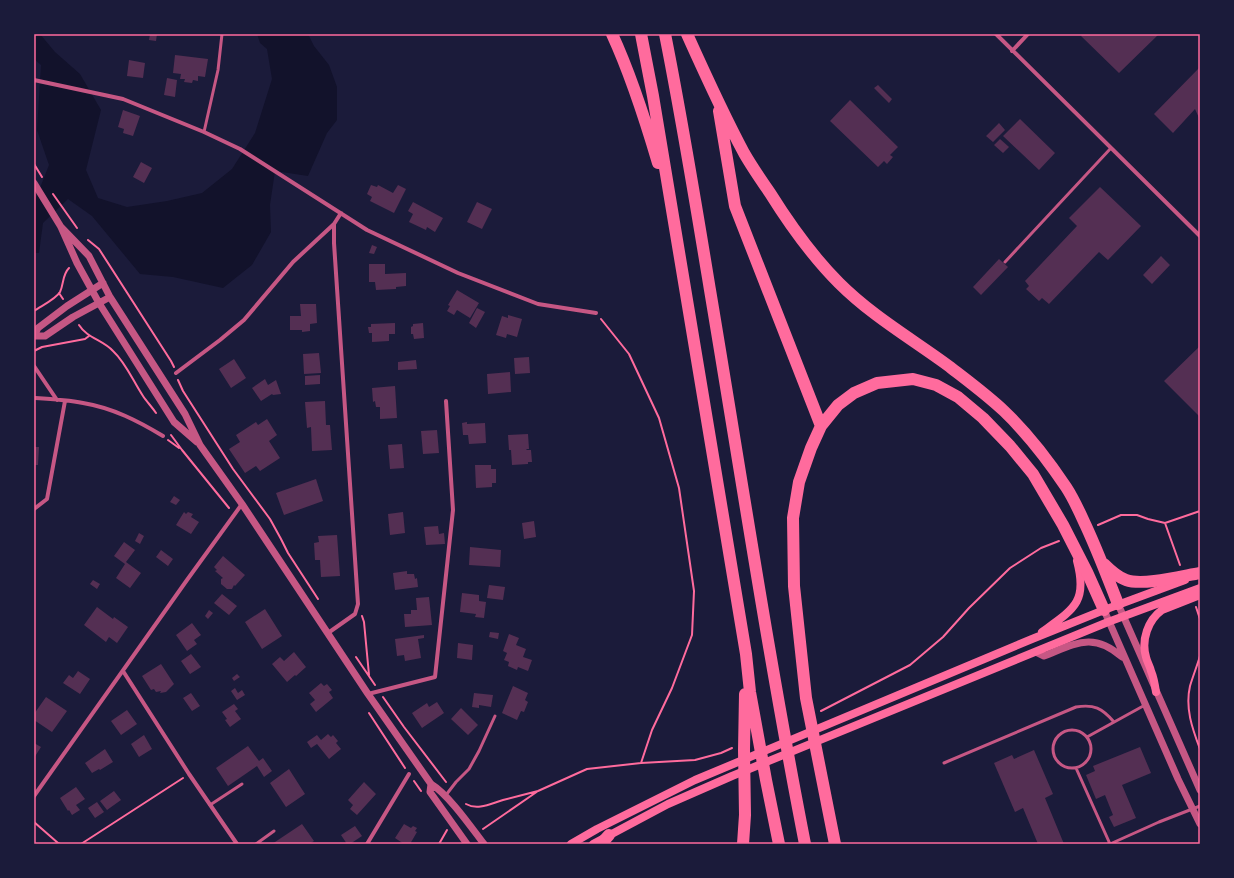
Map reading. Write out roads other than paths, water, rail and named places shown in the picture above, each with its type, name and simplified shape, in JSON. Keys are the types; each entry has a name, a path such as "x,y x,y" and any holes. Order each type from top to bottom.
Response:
{"highway":[{"path":"612,34 640,106 673,216"},
{"path":"641,34 746,654 750,692 779,844"},
{"path":"665,34 677,92 771,659 805,844"},
{"path":"687,34 717,100 745,154 777,205 818,261 839,284 864,306 978,389 1004,411 1023,431 1047,460 1067,488 1102,562 1118,604"},
{"path":"717,100 735,206 821,426"},
{"path":"835,844 806,698 794,586 793,518 799,482 811,448 821,426 838,405 854,393 877,383 913,379 936,385 958,396 983,418 1010,446 1037,480 1060,519 1087,572 1104,610"},
{"path":"1102,562 1117,575 1126,580 1139,582 1200,574"},
{"path":"743,844 745,809 744,750 746,654"},
{"path":"601,844 610,835"}],"main road":[{"path":"1032,639 1069,612 1080,596 1081,578 1074,547"},
{"path":"571,844 597,829 695,780 825,727 1032,639 1118,604 1200,574"},
{"path":"593,844 668,804 732,776 1108,622 1200,588"},
{"path":"1156,692 1152,672 1145,656 1144,649 1145,637 1149,625 1162,610 1200,595"}],"street":[{"path":"996,34 1200,236"},
{"path":"1012,51 1028,34"},
{"path":"34,80 123,99 204,132 240,149 367,230 458,273 538,304 596,313"},
{"path":"34,183 61,227 77,264 91,290 174,422 200,445"},
{"path":"176,373 244,320 293,262 334,224 340,213"},
{"path":"328,633 355,614 358,604 334,224"},
{"path":"61,227 89,256 110,297 185,414 200,445 242,504 368,694 431,784 445,796 484,844"},
{"path":"103,283 67,306 38,328 34,336 45,336 73,317 110,297"},
{"path":"34,366 57,400"},
{"path":"34,398 83,403 116,412 134,419 164,436"},
{"path":"34,509 47,499 65,401"},
{"path":"368,694 435,677 454,510 446,401"},
{"path":"34,796 242,504"},
{"path":"1118,604 1200,790"},
{"path":"1104,610 1178,779 1200,824"},
{"path":"1036,652 1044,656 1079,643 1092,641 1113,649 1125,660"},
{"path":"123,671 237,844"},
{"path":"367,844 409,774"},
{"path":"431,784 430,792 467,844"}],"lane":[{"path":"204,132 218,70 222,34"},
{"path":"1005,262 1111,148"},
{"path":"944,763 1076,707 1086,705 1095,707 1102,710 1114,722"},
{"path":"1087,737 1145,705"},
{"path":"445,796 469,769 495,716"},
{"path":"1071,730 1080,732 1087,737 1091,746 1090,756 1085,764 1076,768 1067,768 1059,764 1053,752 1054,743 1058,735 1071,730"},
{"path":"1076,768 1110,844 1200,806"},
{"path":"210,805 242,784"},
{"path":"256,844 274,831"}]}
